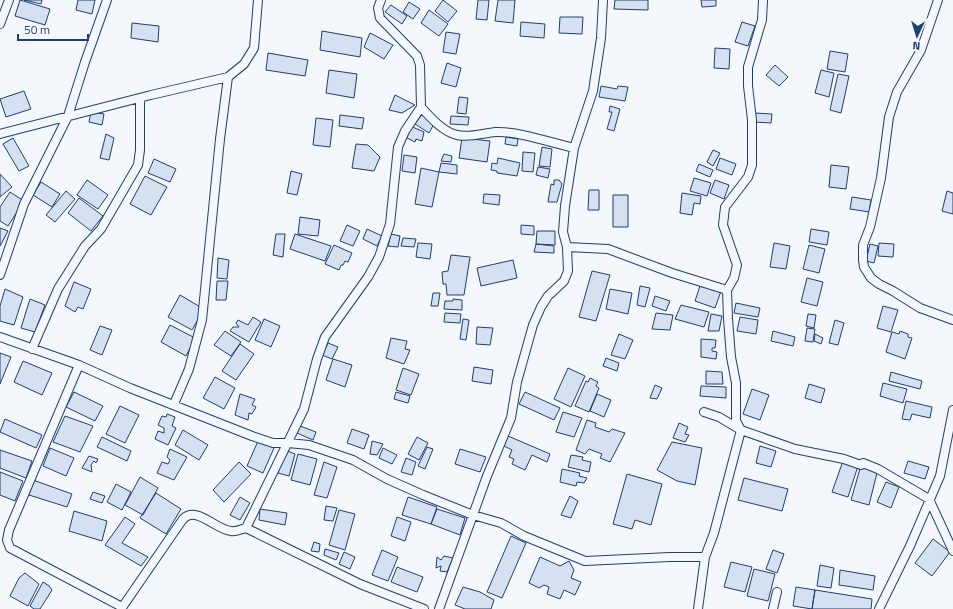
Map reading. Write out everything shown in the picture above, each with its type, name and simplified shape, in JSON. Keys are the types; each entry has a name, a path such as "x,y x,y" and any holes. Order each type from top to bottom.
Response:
{"street":[{"path":"0,24 9,0"},
{"path":"0,275 24,204 68,116 107,0"},
{"path":"0,134 140,98 228,78 244,64 254,48 258,0"},
{"path":"246,528 304,409 317,359 325,337 368,277 379,257 390,224 398,147 404,131 421,107 420,65 417,56 380,18 378,8 381,0"},
{"path":"439,609 473,515 511,418 517,382 533,325 548,296 564,281 568,271 567,247 563,232 567,191 574,148 593,91 601,38 603,0"},
{"path":"698,609 705,557 714,533 741,430 736,421 736,383 731,357 727,290 734,278 737,265 723,225 725,208 748,178 752,165 752,120 748,86 748,67 762,20 763,0"},
{"path":"938,0 921,50 897,92 889,117 881,178 870,227 863,245 863,260 864,267 870,278 893,290 920,308 953,320"},
{"path":"174,404 189,369 202,320 220,139 228,78"},
{"path":"32,349 58,289 85,246 101,229 138,165 141,126 140,98"},
{"path":"421,107 433,120 456,135 479,135 497,132 574,148"},
{"path":"567,247 608,249 727,290"},
{"path":"0,337 273,443 288,442 309,446 353,460 387,479 473,515 501,523 524,536 585,561 705,557"},
{"path":"78,366 9,530 7,540 10,548 121,608 186,516 195,515 229,531 233,532 246,528 360,584 424,609"},
{"path":"879,609 910,546 928,500 940,476 953,410"},
{"path":"704,412 720,417 741,430 795,449 844,459 860,465 863,463 878,469 928,500 953,550"},
{"path":"773,609 778,592"}],"building":[{"path":"20,0 50,9 45,25 15,16"},
{"path":"24,0 42,0 41,4"},
{"path":"78,0 95,0 92,14 76,10"},
{"path":"443,0 457,11 448,22 435,11"},
{"path":"478,0 489,0 487,20 476,19"},
{"path":"498,0 515,0 513,23 495,21"},
{"path":"615,0 648,0 648,10 614,9"},
{"path":"701,0 716,0 716,6 702,7"},
{"path":"409,2 420,9 413,19 403,12"},
{"path":"391,5 407,16 402,24 385,12"},
{"path":"429,10 448,24 439,36 421,23"},
{"path":"560,17 583,17 582,34 559,33"},
{"path":"521,22 545,24 544,38 520,36"},
{"path":"742,22 755,26 748,46 735,42"},
{"path":"132,23 159,26 158,42 131,38"},
{"path":"322,31 362,38 360,57 320,50"},
{"path":"446,32 460,34 456,54 443,52"},
{"path":"370,33 393,45 384,59 364,47"},
{"path":"715,48 730,49 729,69 714,68"},
{"path":"830,51 848,54 845,72 827,69"},
{"path":"268,53 308,60 305,76 266,70"},
{"path":"447,63 461,68 456,87 441,83"},
{"path":"775,65 788,77 779,86 766,75"},
{"path":"329,70 357,74 354,98 326,93"},
{"path":"821,70 834,73 829,97 815,93"},
{"path":"838,74 849,76 841,113 830,110"},
{"path":"601,86 617,89 618,86 628,87 625,101 599,97"},
{"path":"24,91 31,109 6,117 0,99"},
{"path":"395,95 415,105 402,113 389,110"},
{"path":"459,97 468,98 466,114 457,113"},
{"path":"610,106 620,109 614,131 607,129 612,112 609,112"},
{"path":"91,112 104,114 102,125 89,122"},
{"path":"754,113 772,114 771,123 754,122"},
{"path":"422,114 435,122 429,133 415,124"},
{"path":"340,115 364,118 362,129 339,126"},
{"path":"451,116 469,117 468,125 450,124"},
{"path":"316,118 333,120 330,147 313,145"},
{"path":"410,126 424,132 422,141 416,139 415,142 405,137"},
{"path":"106,134 114,138 109,160 100,158"},
{"path":"506,137 518,139 517,146 505,144"},
{"path":"13,138 29,166 19,171 3,144"},
{"path":"462,138 490,141 487,162 459,158"},
{"path":"356,144 368,145 380,157 374,171 352,168"},
{"path":"542,147 552,149 550,167 539,166"},
{"path":"713,150 720,153 713,166 707,162"},
{"path":"523,152 535,153 533,172 522,171"},
{"path":"444,154 452,156 451,162 441,161"},
{"path":"404,155 417,157 415,173 402,171"},
{"path":"498,158 520,163 517,176 497,173 497,171 491,170 492,163 497,164"},
{"path":"720,158 736,164 732,175 716,169"},
{"path":"154,159 176,169 170,182 148,173"},
{"path":"441,163 457,165 457,174 439,172"},
{"path":"699,164 713,170 710,177 696,171"},
{"path":"831,165 849,167 846,189 829,187"},
{"path":"538,167 550,169 548,178 536,175"},
{"path":"421,168 439,172 432,207 415,204"},
{"path":"291,171 302,174 297,195 287,193"},
{"path":"0,174 12,187 0,197"},
{"path":"145,176 167,187 151,215 130,204"},
{"path":"694,178 711,183 707,196 690,191"},
{"path":"87,180 108,195 98,209 77,195"},
{"path":"554,180 559,180 562,184 557,202 548,202 551,184 554,185"},
{"path":"715,180 729,185 724,199 710,193"},
{"path":"41,182 60,194 52,207 33,195"},
{"path":"589,190 599,190 599,210 588,210"},
{"path":"66,191 75,199 55,222 46,215"},
{"path":"947,191 953,193 953,214 942,211"},
{"path":"10,192 24,201 8,226 0,221 0,207"},
{"path":"682,193 701,196 700,204 694,203 692,215 680,213"},
{"path":"484,194 500,195 499,205 483,203"},
{"path":"613,195 628,195 628,227 613,227"},
{"path":"852,197 871,200 869,212 850,209"},
{"path":"79,198 103,216 91,231 68,213"},
{"path":"300,217 320,220 318,236 298,234"},
{"path":"347,225 360,231 353,246 340,241"},
{"path":"521,225 534,226 534,235 521,234"},
{"path":"0,228 8,231 0,246"},
{"path":"367,229 382,236 377,246 363,239"},
{"path":"811,229 829,232 827,245 809,242"},
{"path":"537,231 555,231 555,245 536,244"},
{"path":"276,234 285,234 283,257 273,255"},
{"path":"295,234 331,246 325,261 290,249"},
{"path":"391,234 400,236 398,247 388,246"},
{"path":"403,238 416,239 414,247 401,246"},
{"path":"418,243 432,244 430,259 416,257"},
{"path":"774,243 790,246 786,269 770,267"},
{"path":"879,243 894,244 893,257 878,256"},
{"path":"536,244 554,246 554,253 534,252"},
{"path":"870,244 878,246 874,263 866,261"},
{"path":"334,245 352,253 348,262 345,261 339,270 325,264"},
{"path":"809,245 825,249 819,273 803,269"},
{"path":"451,255 470,257 464,295 447,295 446,284 443,284 442,272 448,271"},
{"path":"218,258 229,260 227,279 217,278"},
{"path":"513,260 517,278 481,286 477,268"},
{"path":"592,271 610,275 596,321 579,317"},
{"path":"807,278 823,282 817,306 801,302"},
{"path":"217,281 228,281 226,300 216,300"},
{"path":"74,282 91,289 83,309 78,307 75,312 65,306"},
{"path":"640,286 650,288 645,307 637,305"},
{"path":"700,286 721,291 715,308 695,301"},
{"path":"5,289 23,297 14,325 0,321 0,306"},
{"path":"610,289 632,293 628,314 606,309"},
{"path":"433,293 440,293 438,306 431,306"},
{"path":"180,295 202,308 200,316 192,330 168,317"},
{"path":"655,296 670,301 666,311 652,306"},
{"path":"30,299 45,305 35,332 21,328"},
{"path":"453,299 462,300 462,310 444,309 445,301 453,301"},
{"path":"736,303 760,308 758,317 734,313"},
{"path":"681,305 709,312 704,327 675,319"},
{"path":"883,306 898,310 891,332 877,328"},
{"path":"445,313 461,314 460,323 444,322"},
{"path":"656,313 673,315 670,330 652,329"},
{"path":"711,314 722,316 719,331 708,331"},
{"path":"808,314 816,315 814,328 806,326"},
{"path":"253,317 261,322 249,342 230,331 233,327 239,327 236,323 238,320 248,325"},
{"path":"740,317 758,320 756,334 737,331"},
{"path":"264,319 280,326 271,347 255,340"},
{"path":"463,319 469,320 466,340 460,339"},
{"path":"835,320 844,323 838,345 829,343"},
{"path":"170,325 195,338 186,356 161,342"},
{"path":"100,326 112,330 102,355 90,350"},
{"path":"477,327 493,328 490,345 476,344"},
{"path":"807,328 815,329 813,342 805,341"},
{"path":"225,331 241,342 231,356 214,345"},
{"path":"773,331 795,337 793,346 771,341"},
{"path":"900,331 908,334 908,337 912,338 905,359 886,352 892,332 899,334"},
{"path":"619,334 633,340 625,359 611,355"},
{"path":"815,334 823,338 821,344 814,341"},
{"path":"391,338 407,341 405,349 410,350 404,364 386,358"},
{"path":"701,339 716,340 715,348 712,348 712,351 717,352 716,359 701,357"},
{"path":"328,343 338,347 332,359 322,355"},
{"path":"240,344 254,354 236,380 222,371"},
{"path":"0,353 11,357 0,384"},
{"path":"606,358 619,363 617,371 603,366"},
{"path":"333,359 352,365 345,387 326,380"},
{"path":"23,361 52,373 42,395 14,382"},
{"path":"474,367 493,370 491,384 472,381"},
{"path":"403,368 419,374 411,395 396,390"},
{"path":"568,368 585,376 571,407 554,399"},
{"path":"706,371 722,372 723,384 706,384"},
{"path":"891,372 922,381 920,389 889,381"},
{"path":"215,377 235,388 224,409 203,398"},
{"path":"590,378 598,382 596,386 599,388 589,412 575,406 586,381 588,382"},
{"path":"883,383 907,389 903,403 880,396"},
{"path":"809,384 825,389 821,403 805,398"},
{"path":"655,385 662,388 657,399 650,398"},
{"path":"701,386 726,387 726,398 700,396"},
{"path":"752,389 769,395 760,420 743,414"},
{"path":"74,392 103,406 95,421 66,407"},
{"path":"396,392 410,396 408,403 394,399"},
{"path":"525,392 560,408 554,420 519,404"},
{"path":"240,394 255,399 252,405 256,407 252,414 249,413 248,420 235,415"},
{"path":"597,394 611,400 604,417 590,411"},
{"path":"906,401 932,407 930,418 912,414 910,420 902,419"},
{"path":"120,406 139,415 125,443 106,434"},
{"path":"563,412 582,418 574,437 556,432"},
{"path":"167,414 175,417 172,426 176,428 168,445 155,439 158,431 164,433 164,428 158,425 162,416 166,417"},
{"path":"65,416 93,426 80,452 53,442"},
{"path":"5,419 42,435 36,448 0,432"},
{"path":"587,420 596,423 595,427 609,432 612,429 625,433 610,462 600,458 602,454 589,449 585,454 576,450"},
{"path":"679,423 688,427 685,434 689,435 685,442 673,438"},
{"path":"300,426 316,432 313,440 297,433"},
{"path":"352,429 369,435 364,449 347,443"},
{"path":"183,430 208,445 199,460 175,445"},
{"path":"508,436 550,454 547,462 532,455 525,470 512,464 514,459 509,457 512,450 504,446"},
{"path":"102,437 131,451 127,461 97,447"},
{"path":"417,437 428,443 419,460 408,454"},
{"path":"258,441 274,448 263,473 247,466"},
{"path":"372,441 383,444 377,455 370,454"},
{"path":"672,442 702,448 695,485 677,481 657,470"},
{"path":"760,446 776,451 771,467 756,463"},
{"path":"427,447 433,449 425,469 418,466"},
{"path":"50,448 74,458 66,476 43,466"},
{"path":"383,448 397,455 392,464 379,458"},
{"path":"170,449 187,457 174,480 157,473 162,462 168,464 170,460 167,457"},
{"path":"460,449 486,457 480,472 455,464"},
{"path":"0,450 32,461 26,478 0,468"},
{"path":"285,450 295,454 289,476 278,473"},
{"path":"298,454 317,459 310,485 291,480"},
{"path":"571,455 583,457 582,460 591,462 589,472 568,467"},
{"path":"89,456 98,459 96,463 94,461 91,465 92,472 82,468"},
{"path":"406,458 416,462 412,475 401,472"},
{"path":"843,461 858,466 848,497 832,492"},
{"path":"908,461 929,467 925,479 904,473"},
{"path":"239,462 251,474 224,502 213,490"},
{"path":"324,462 337,467 327,498 314,495"},
{"path":"861,465 878,469 869,505 851,500"},
{"path":"562,469 580,473 579,476 587,478 584,483 577,482 576,486 560,482"},
{"path":"0,472 23,481 15,501 0,495"},
{"path":"627,474 662,484 651,525 635,520 632,529 613,524"},
{"path":"140,477 158,488 143,515 125,505"},
{"path":"744,478 788,489 782,511 738,500"},
{"path":"33,480 72,494 67,507 29,495"},
{"path":"886,482 899,487 891,508 877,502"},
{"path":"116,484 131,492 122,510 107,502"},
{"path":"93,492 105,496 102,503 90,499"},
{"path":"156,493 181,509 166,534 140,518"},
{"path":"570,496 578,501 571,518 561,515"},
{"path":"240,497 250,503 240,520 230,515"},
{"path":"408,497 437,507 431,524 402,515"},
{"path":"326,506 337,508 333,521 324,520"},
{"path":"260,509 287,513 285,525 259,520"},
{"path":"437,509 465,518 460,535 431,524"},
{"path":"339,510 355,514 345,550 329,545"},
{"path":"74,511 107,521 102,541 69,531"},
{"path":"125,517 135,524 122,543 148,557 141,566 105,545"},
{"path":"397,517 411,522 405,541 391,536"},
{"path":"511,536 526,543 502,598 487,592"},
{"path":"933,539 950,552 932,576 915,563"},
{"path":"314,542 320,544 319,552 311,551"},
{"path":"325,549 339,553 336,560 324,555"},
{"path":"382,550 398,557 388,581 372,575"},
{"path":"773,550 784,554 777,573 766,569"},
{"path":"344,552 355,557 350,569 339,564"},
{"path":"444,556 453,558 447,572 440,571 441,566 436,568 437,557 441,560"},
{"path":"540,557 560,566 569,561 574,570 571,578 581,582 575,595 564,590 560,599 547,594 549,587 544,585 539,588 529,583"},
{"path":"731,562 752,567 745,592 724,587"},
{"path":"820,565 834,568 831,588 817,586"},
{"path":"397,567 423,577 417,592 391,582"},
{"path":"754,569 775,574 768,601 747,596"},
{"path":"840,570 875,576 873,590 839,585"},
{"path":"25,573 39,584 28,606 10,596 19,578"},
{"path":"43,582 52,590 40,609 34,609 30,606"},
{"path":"463,587 480,592 494,600 491,609 465,609 455,605"},
{"path":"796,587 815,590 812,609 793,606"},
{"path":"815,590 872,599 871,609 812,609"}]}
